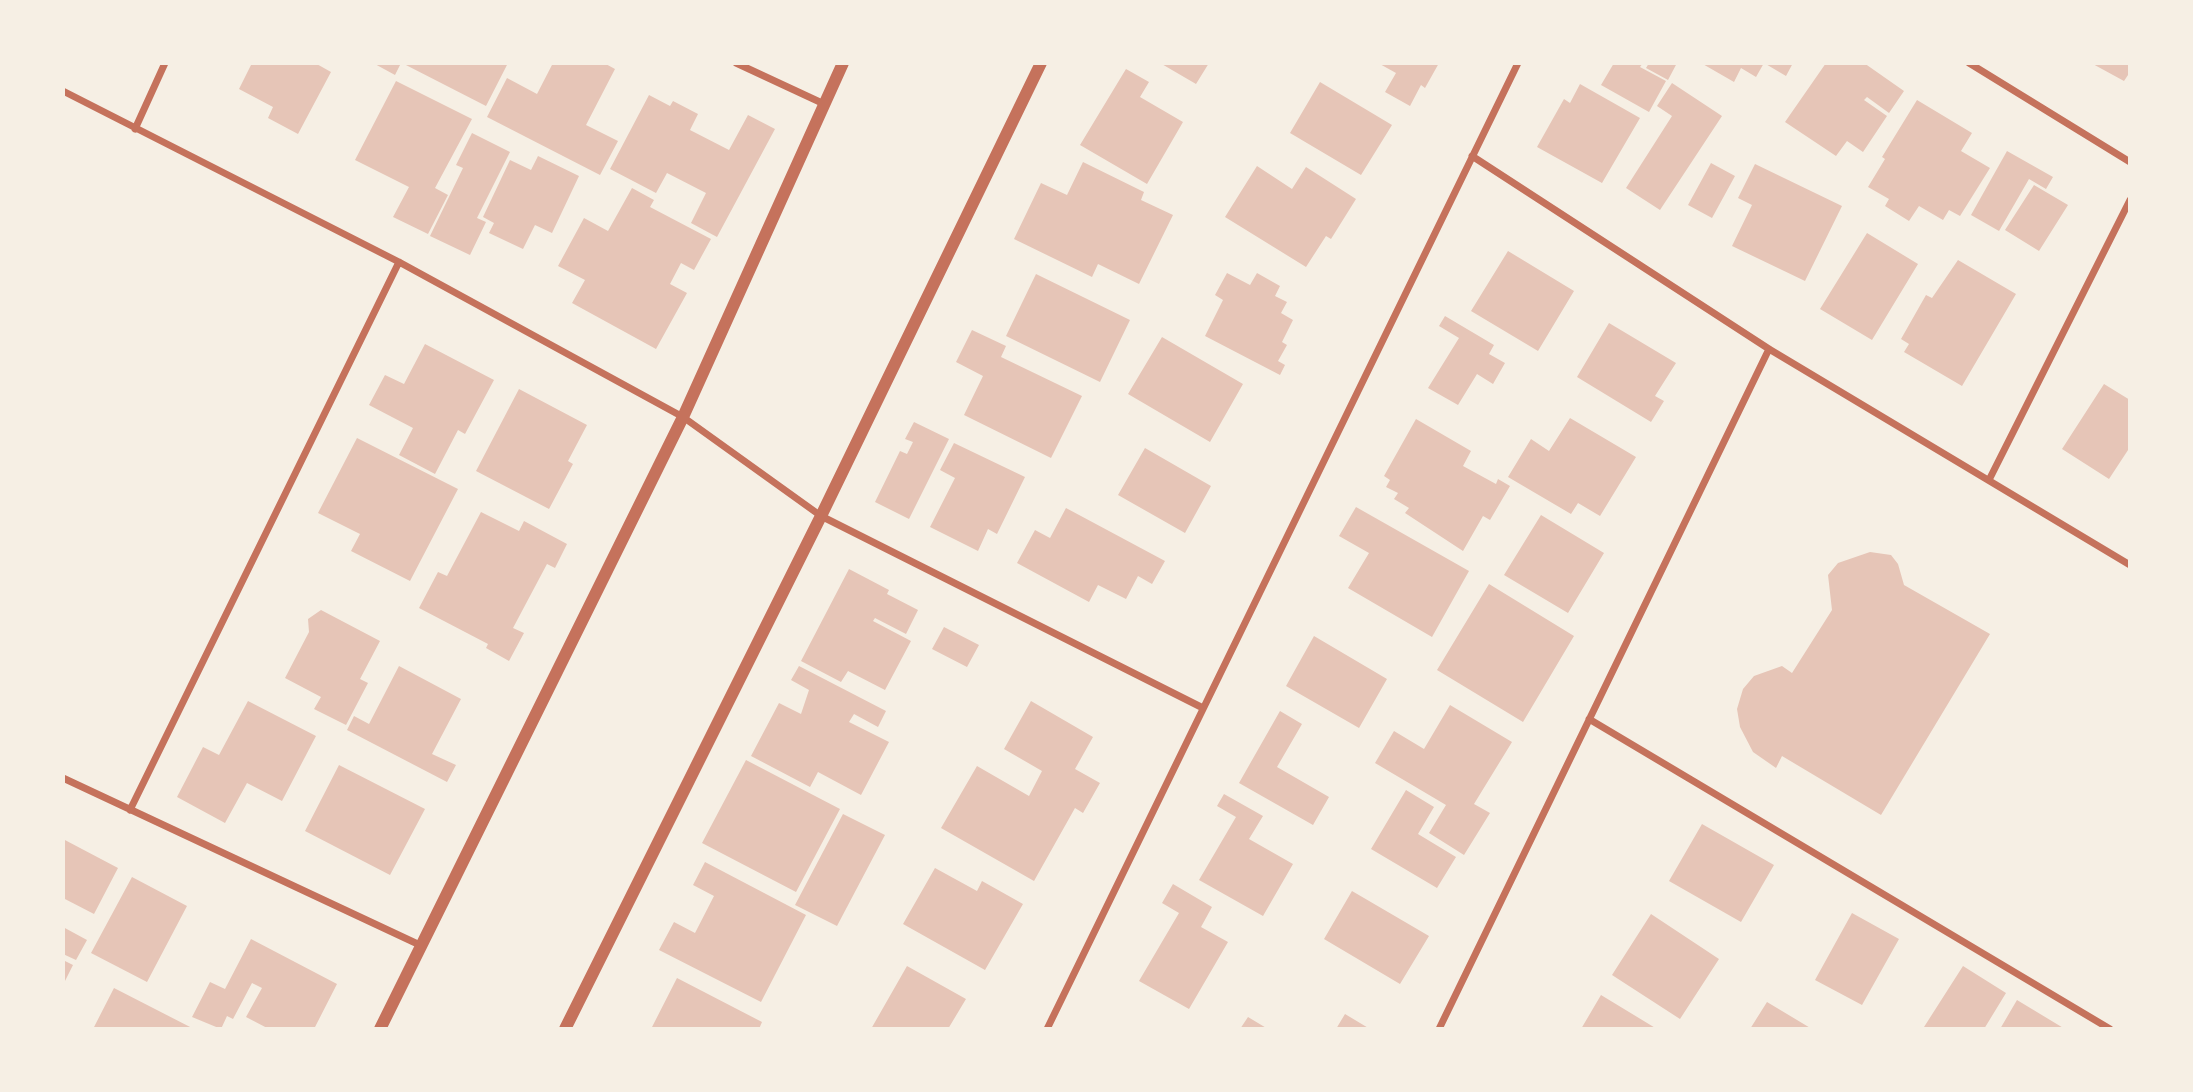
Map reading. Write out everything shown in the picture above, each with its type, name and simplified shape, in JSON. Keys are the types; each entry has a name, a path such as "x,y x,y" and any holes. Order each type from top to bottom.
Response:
{"street":[{"path":"135,129 165,63"},
{"path":"736,63 822,103"},
{"path":"380,1029 683,417 822,103 843,63"},
{"path":"565,1029 821,516 1041,63"},
{"path":"1051,1028 1201,707 1518,63"},
{"path":"1969,63 2130,162"},
{"path":"63,91 398,262 683,417 821,516 1201,707"},
{"path":"1472,156 1769,349 2130,565"},
{"path":"1989,481 2130,200"},
{"path":"130,810 398,262"},
{"path":"1439,1029 1769,349"},
{"path":"1589,719 2110,1029"},
{"path":"63,778 422,946"}],"building":[{"path":"252,63 315,63 331,72 298,134 268,118 273,107 239,89"},
{"path":"373,63 401,63 395,75"},
{"path":"402,63 508,63 486,106"},
{"path":"553,63 604,63 615,69 586,125 618,141 600,175 487,117 507,78 537,94"},
{"path":"1160,63 1209,63 1196,84"},
{"path":"1378,63 1439,63 1425,88 1421,85 1410,106 1385,92 1396,73"},
{"path":"1614,63 1643,63 1640,67 1666,81 1649,112 1601,85"},
{"path":"1649,63 1677,63 1668,80 1646,68"},
{"path":"1701,63 1764,63 1756,77 1741,68 1734,82"},
{"path":"1764,63 1793,63 1786,76"},
{"path":"1826,63 1864,63 1904,91 1889,113 1867,97 1864,100 1887,116 1863,152 1847,141 1836,156 1785,122"},
{"path":"2091,63 2130,63 2130,72 2124,81"},
{"path":"1126,69 1149,82 1140,97 1183,122 1147,184 1080,145"},
{"path":"396,81 472,119 435,188 448,195 428,234 393,217 409,187 355,160"},
{"path":"1320,82 1392,125 1361,175 1290,133"},
{"path":"1672,83 1722,116 1660,210 1626,188 1672,116 1657,106"},
{"path":"1580,84 1640,118 1602,183 1537,147 1564,99 1570,103"},
{"path":"649,95 670,106 673,101 698,114 690,130 729,150 748,115 775,129 717,237 691,223 706,193 667,173 656,193 610,169"},
{"path":"1917,100 1972,133 1961,151 1990,168 1960,216 1949,210 1943,220 1919,206 1909,221 1885,206 1889,199 1868,187 1885,159 1882,157"},
{"path":"472,133 510,152 477,218 486,222 470,255 430,236 463,168 456,165"},
{"path":"2007,151 2053,177 2046,189 2029,179 1999,231 1971,215"},
{"path":"538,156 579,176 552,233 535,225 523,249 489,233 494,223 483,217 510,160 531,170"},
{"path":"1083,162 1144,192 1141,200 1173,215 1139,284 1098,264 1092,277 1014,239 1041,183 1067,195"},
{"path":"1711,163 1735,176 1712,218 1688,205"},
{"path":"1755,164 1842,206 1805,281 1732,246 1752,205 1738,198"},
{"path":"1257,166 1292,189 1306,167 1356,199 1331,239 1326,236 1306,267 1225,217"},
{"path":"2034,185 2068,205 2039,251 2005,230"},
{"path":"632,188 654,200 650,207 711,239 694,270 681,263 670,284 687,293 656,349 572,303 585,280 558,266 584,218 608,231"},
{"path":"1867,233 1918,264 1872,340 1820,309"},
{"path":"1508,251 1574,291 1538,351 1471,311"},
{"path":"1958,260 2016,294 1962,386 1904,352 1909,344 1901,339 1926,295 1932,298"},
{"path":"1227,273 1250,285 1257,273 1280,286 1275,296 1287,302 1281,313 1293,320 1282,342 1287,345 1278,361 1285,365 1280,375 1205,336 1223,300 1215,295"},
{"path":"1036,274 1130,320 1100,382 1006,336"},
{"path":"1445,316 1494,345 1489,354 1505,363 1493,384 1477,374 1458,405 1428,388 1459,338 1439,326"},
{"path":"1609,323 1676,363 1655,396 1664,401 1651,422 1577,377"},
{"path":"972,330 1006,346 1001,357 1082,396 1051,458 964,415 983,376 956,362"},
{"path":"1162,337 1243,384 1210,442 1128,394"},
{"path":"425,344 494,380 465,434 458,430 435,474 399,455 413,428 369,405 385,375 404,384"},
{"path":"2104,384 2130,400 2130,447 2109,479 2062,449"},
{"path":"519,389 587,425 568,461 573,464 549,509 476,471"},
{"path":"1570,418 1636,457 1600,516 1578,503 1571,514 1508,477 1531,439 1549,451"},
{"path":"1416,419 1471,451 1463,466 1496,484 1498,479 1510,486 1490,520 1483,516 1463,551 1405,513 1409,508 1394,499 1398,493 1386,487 1390,480 1384,476"},
{"path":"914,422 949,439 909,519 875,502 900,451 907,454 913,442 905,439"},
{"path":"357,438 458,489 410,581 351,551 360,534 318,513"},
{"path":"954,443 1025,477 997,534 988,529 978,551 930,527 955,478 940,470"},
{"path":"1145,448 1211,486 1185,533 1118,495"},
{"path":"1356,507 1469,571 1432,637 1348,588 1369,553 1339,536"},
{"path":"1066,508 1165,561 1152,584 1138,576 1126,599 1098,585 1089,602 1017,563 1035,530 1050,538"},
{"path":"481,512 519,531 524,521 567,544 555,568 547,564 513,628 524,633 509,661 486,648 488,644 419,608 438,572 447,576"},
{"path":"1541,515 1604,553 1568,613 1504,575"},
{"path":"1870,552 1891,555 1898,564 1904,585 1990,634 1881,815 1782,756 1776,768 1753,752 1740,727 1737,709 1743,689 1754,676 1782,666 1792,673 1832,610 1828,575 1838,563"},
{"path":"849,569 889,590 887,594 918,610 906,634 875,618 873,621 911,641 885,690 848,671 841,682 801,661"},
{"path":"1489,584 1574,636 1523,722 1437,670"},
{"path":"321,610 380,641 360,679 368,683 346,725 314,709 321,697 285,678 309,632 308,619"},
{"path":"944,627 979,645 967,667 932,649"},
{"path":"1314,636 1387,679 1359,728 1286,686"},
{"path":"399,666 461,699 432,754 456,765 447,782 347,730 354,716 369,724"},
{"path":"799,666 886,711 878,727 854,714 849,722 889,742 861,795 818,772 810,787 751,756 779,703 801,714 809,690 791,680"},
{"path":"248,701 316,736 282,801 247,783 225,823 177,797 203,747 219,755"},
{"path":"1031,701 1093,737 1075,769 1100,783 1083,813 1075,808 1034,881 941,828 977,766 1029,796 1042,771 1004,749"},
{"path":"1450,705 1512,742 1474,804 1490,813 1464,855 1429,833 1446,805 1375,763 1394,731 1424,749"},
{"path":"1280,711 1302,724 1277,767 1329,797 1313,825 1239,783"},
{"path":"746,760 840,809 796,892 702,843"},
{"path":"339,765 425,809 390,875 305,831"},
{"path":"1406,790 1434,807 1418,834 1456,857 1437,888 1371,849"},
{"path":"1224,794 1263,816 1249,839 1293,864 1263,916 1199,880 1236,817 1217,806"},
{"path":"843,814 885,835 837,926 795,905"},
{"path":"1702,824 1774,865 1741,922 1669,881"},
{"path":"63,839 118,868 94,914 63,898"},
{"path":"705,862 806,915 761,1002 659,950 674,922 695,933 714,896 693,885"},
{"path":"935,868 977,891 982,881 1023,904 985,970 903,924"},
{"path":"132,877 187,906 147,982 91,953"},
{"path":"1173,884 1212,907 1201,927 1228,942 1189,1009 1139,981 1179,913 1162,903"},
{"path":"1352,891 1429,936 1400,984 1324,939"},
{"path":"1852,913 1899,939 1862,1005 1815,980"},
{"path":"1651,914 1719,959 1680,1019 1612,975"},
{"path":"63,927 87,940 76,960 63,954"},
{"path":"251,939 337,984 314,1029 269,1029 246,1017 262,988 252,983 233,1019 227,1016 221,1029 192,1017 210,982 225,989"},
{"path":"63,960 73,965 63,985"},
{"path":"907,966 966,999 948,1029 871,1029"},
{"path":"1963,966 2006,993 1984,1029 1924,1027"},
{"path":"677,978 762,1022 759,1029 651,1029"},
{"path":"114,988 194,1029 93,1029"},
{"path":"1601,995 1657,1029 1581,1029"},
{"path":"2017,1000 2065,1029 2000,1029"},
{"path":"1767,1002 1812,1029 1750,1029"},
{"path":"1345,1014 1370,1029 1336,1029"},
{"path":"1248,1017 1268,1029 1240,1029"}]}
